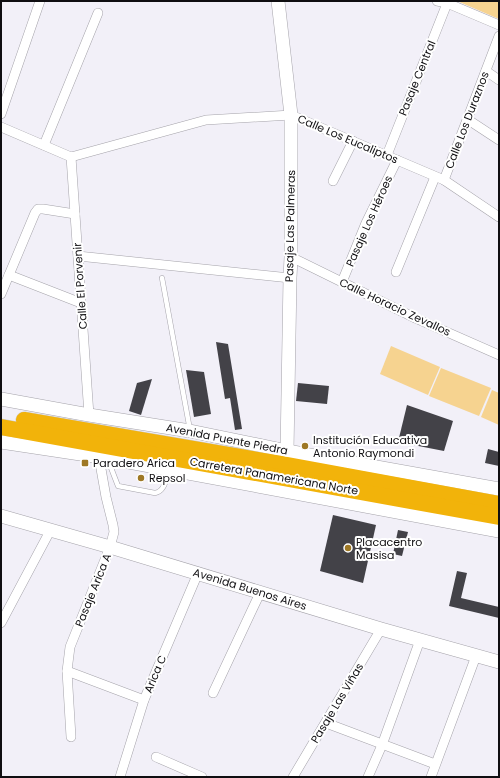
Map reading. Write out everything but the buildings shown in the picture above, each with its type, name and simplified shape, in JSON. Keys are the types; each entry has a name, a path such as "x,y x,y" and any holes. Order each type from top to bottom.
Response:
{"highway":[{"name":"Carretera Panamericana Norte","path":"1,416 273,462 499,504"},
{"name":"Carretera Panamericana Norte","path":"1,427 101,451 171,464 499,517"}],"main road":[{"name":"Pasaje Las Palmeras","path":"278,1 291,115 291,257 287,451"},
{"name":"Avenida Puente Piedra","path":"1,399 190,431 287,451 499,489"},
{"path":"1,442 101,451"},
{"path":"171,464 499,532"},
{"name":"Avenida Buenos Aires","path":"1,516 198,573 381,629 499,662"}],"street":[{"path":"1,114 40,1"},
{"path":"437,1 447,2 499,24"},
{"name":"Pasaje Central","path":"387,155 447,2"},
{"path":"44,145 98,12"},
{"name":"Calle Los Duraznos","path":"396,272 467,119 499,36"},
{"path":"486,71 499,80"},
{"name":"Calle Los Eucaliptos","path":"71,157 206,120 291,115 387,155 439,179 499,217"},
{"path":"467,119 499,140"},
{"path":"1,127 71,157"},
{"path":"333,180 353,141"},
{"name":"Calle El Porvenir","path":"71,157 89,415"},
{"name":"Pasaje Los Héroes","path":"342,282 366,223 397,160"},
{"path":"1,294 35,213 43,208 75,214"},
{"path":"78,256 290,278"},
{"name":"Calle Horacio Zevallos","path":"291,257 415,318 499,355"},
{"path":"9,275 82,303"},
{"name":"Pasaje Arica A","path":"71,737 67,672 70,647 110,547 114,532 106,497 101,451"},
{"path":"1,623 50,531"},
{"name":"Arica C","path":"120,777 144,700 198,573"},
{"path":"213,693 260,593"},
{"name":"Pasaje Las Viñas","path":"293,777 381,629"},
{"path":"368,777 382,745 420,640"},
{"path":"431,777 476,656"},
{"path":"67,672 144,700"},
{"path":"326,723 435,764"},
{"path":"156,757 202,777"}],"lane":[{"path":"162,278 190,431"},
{"path":"101,451 118,486 155,494 163,489 171,464"}],"shaded area":[{"path":"457,1 499,1 499,19"},
{"path":"391,346 440,367 428,395 380,374"},
{"path":"441,368 491,388 479,416 429,396"},
{"path":"492,390 499,393 499,425 481,417"}],"place":[{"name":"Institución Educativa Antonio Raymondi","path":"305,446"},
{"name":"Paradero Arica","path":"85,463"},
{"name":"Repsol","path":"141,478"},
{"name":"Placacentro Masisa","path":"348,548"}]}
